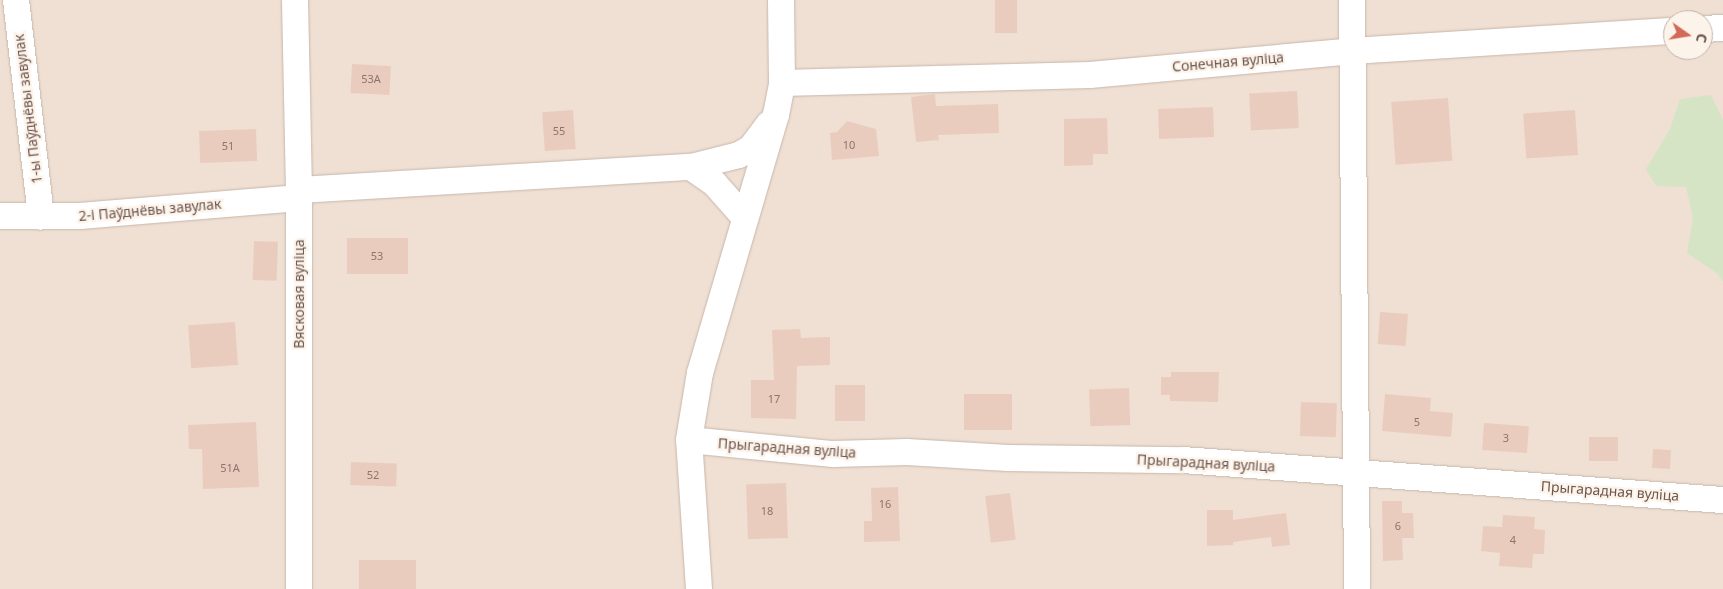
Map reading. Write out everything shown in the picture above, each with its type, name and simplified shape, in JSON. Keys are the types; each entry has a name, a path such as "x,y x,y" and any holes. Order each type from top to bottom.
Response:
{"street":[{"name":"1-ы Паўднёвы завулак","path":"16,0 41,217"},
{"name":"Вясковая вуліца","path":"295,0 299,194 299,589"},
{"path":"698,589 689,440 700,373 776,114 782,83 781,0"},
{"path":"1352,0 1354,472 1357,589"},
{"name":"Сонечная вуліца","path":"782,83 1090,74 1353,52 1663,32"},
{"name":"2-і Паўднёвы завулак","path":"0,216 41,217 299,194 691,167 725,161 751,148 776,114"},
{"path":"691,167 715,184 745,218"},
{"name":"Прыгарадная вуліца","path":"689,440 833,454 907,452 1008,458 1183,460 1723,500"}],"shaded area":[{"path":"0,0 1723,0 1723,589 0,589"}],"green space":[{"path":"1711,95 1723,120 1723,282 1718,274 1687,253 1693,218 1686,187 1656,186 1646,169 1670,129 1680,99"}],"building":[{"path":"995,0 1017,0 1017,33 995,33"},
{"path":"352,64 391,66 389,95 350,93"},
{"path":"1297,91 1299,128 1251,130 1249,94"},
{"path":"935,94 936,106 998,104 999,133 938,135 939,140 916,142 911,97"},
{"path":"1448,98 1452,161 1396,165 1391,102"},
{"path":"1213,107 1214,137 1159,139 1158,109"},
{"path":"573,110 576,149 545,151 542,112"},
{"path":"1575,110 1578,155 1526,159 1523,114"},
{"path":"1107,118 1108,154 1093,154 1093,165 1064,166 1064,119"},
{"path":"847,121 876,129 879,156 832,160 830,133 837,132"},
{"path":"256,129 257,161 200,163 199,131"},
{"path":"347,238 408,238 408,274 347,274"},
{"path":"254,241 278,242 277,281 253,280"},
{"path":"1380,312 1408,314 1406,346 1378,344"},
{"path":"235,322 238,365 191,368 188,325"},
{"path":"800,329 801,338 830,337 830,365 797,366 796,419 751,418 751,380 774,380 772,330"},
{"path":"1171,372 1219,372 1218,402 1170,401 1170,395 1161,395 1161,377 1171,377"},
{"path":"835,385 865,385 865,421 835,421"},
{"path":"1129,388 1130,425 1090,426 1089,389"},
{"path":"964,394 1012,394 1012,430 964,430"},
{"path":"1385,394 1431,398 1430,411 1453,413 1451,437 1382,431"},
{"path":"1301,402 1337,403 1336,437 1300,436"},
{"path":"256,422 259,487 203,489 202,449 189,449 188,425"},
{"path":"1484,423 1529,426 1527,453 1482,450"},
{"path":"1589,437 1618,437 1618,461 1589,461"},
{"path":"1653,449 1671,450 1670,469 1652,468"},
{"path":"351,462 397,464 396,487 350,485"},
{"path":"786,483 788,538 748,539 746,484"},
{"path":"898,487 900,541 864,542 864,521 872,521 871,488"},
{"path":"1010,493 1016,540 991,543 985,496"},
{"path":"1382,501 1402,501 1402,513 1413,513 1414,538 1402,538 1403,560 1383,561"},
{"path":"1207,510 1233,510 1233,520 1286,513 1290,545 1272,547 1271,537 1233,542 1233,545 1207,546"},
{"path":"1503,515 1535,517 1534,529 1545,530 1544,554 1533,554 1532,568 1499,566 1500,553 1481,551 1483,526 1502,527"},
{"path":"359,560 416,560 416,589 359,589"}]}
